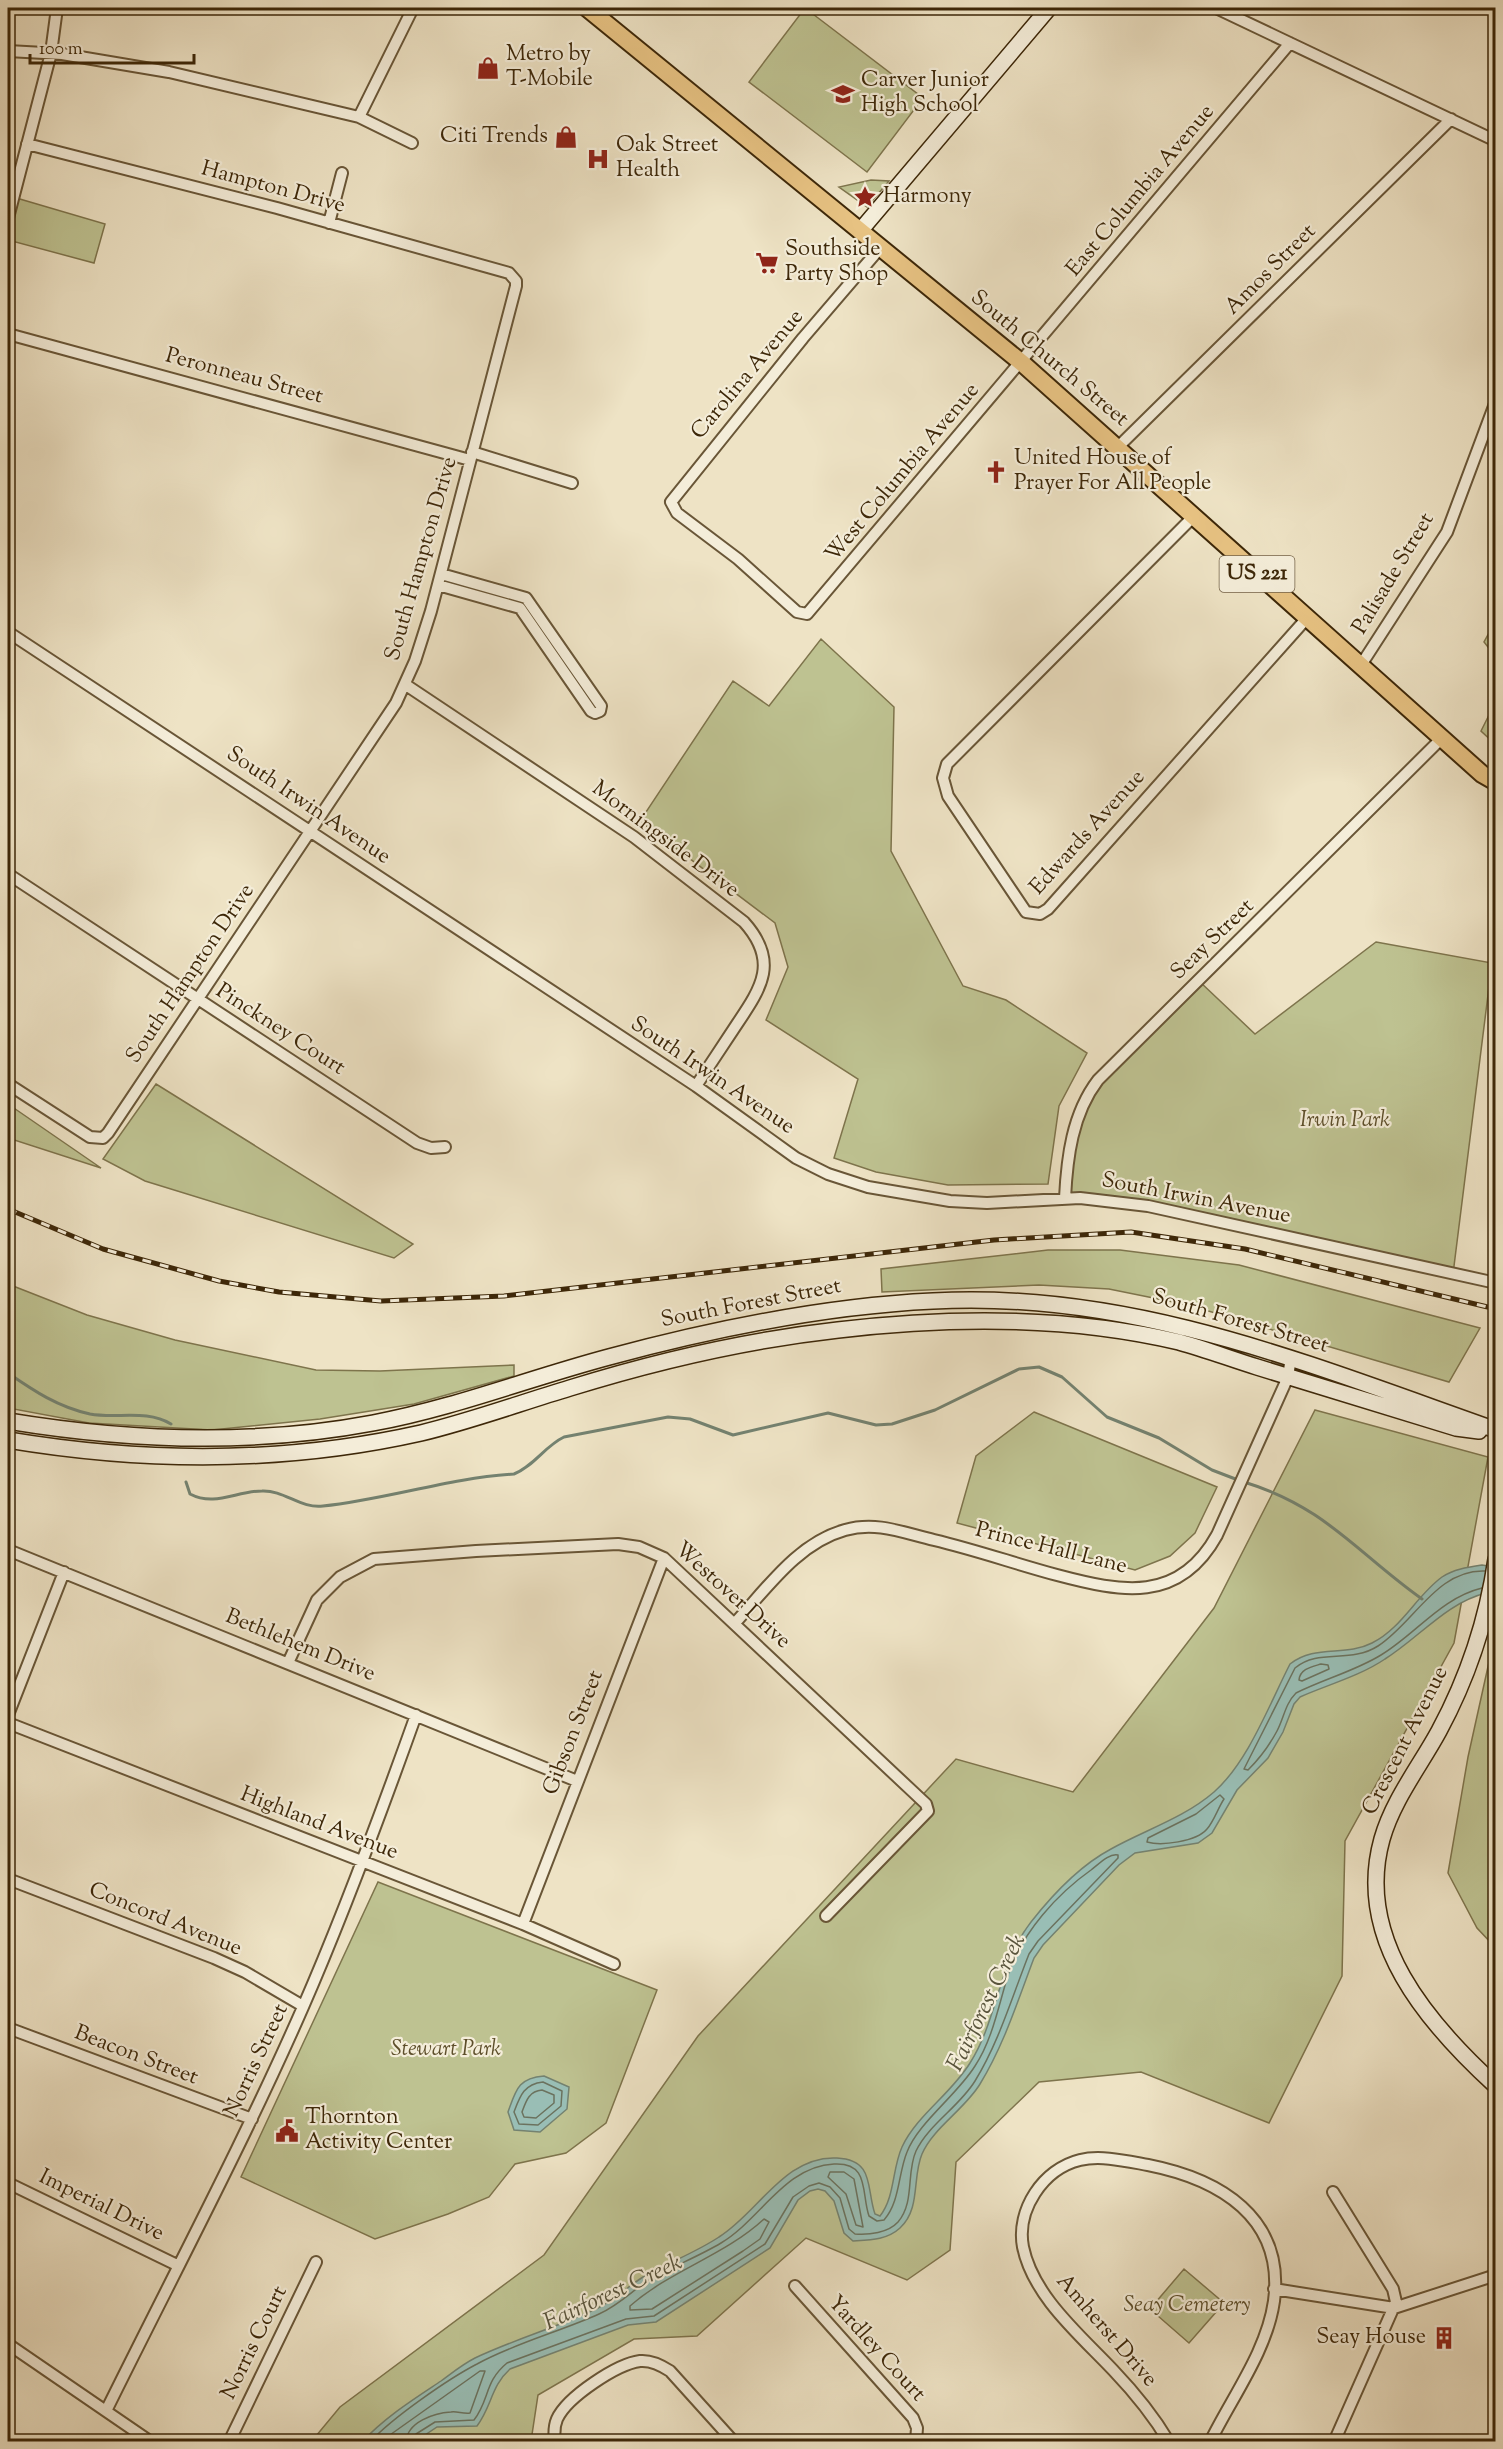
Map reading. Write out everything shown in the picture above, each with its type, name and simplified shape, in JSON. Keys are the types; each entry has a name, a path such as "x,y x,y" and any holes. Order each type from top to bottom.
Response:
{"main road":[{"name":"South Church Street","path":"587,8 1022,363 1482,774 1496,782"}],"street":[{"path":"8,218 51,53 57,8"},
{"path":"359,117 413,8"},
{"path":"860,231 1049,8"},
{"path":"1216,8 1496,141"},
{"name":"East Columbia Avenue","path":"1022,363 1290,44"},
{"path":"8,51 51,53 169,72 359,117 412,143"},
{"name":"Amos Street","path":"1118,447 1451,119"},
{"name":"Hampton Drive","path":"27,144 509,273"},
{"path":"329,223 342,173"},
{"name":"Carolina Avenue","path":"814,609 807,614 797,612 738,559 677,513 670,502 803,338 881,247"},
{"name":"South Hampton Drive","path":"8,1084 90,1137 103,1138 108,1133 406,685 424,636 516,286 516,281 509,273"},
{"name":"Peronneau Street","path":"8,334 572,483"},
{"name":"West Columbia Avenue","path":"814,609 1022,363"},
{"name":"Palisade Street","path":"1361,665 1447,532 1496,401"},
{"name":"Edwards Avenue","path":"1193,517 947,764 943,778 948,796 1026,912 1040,915 1048,909 1307,618"},
{"path":"439,579 523,603 601,706 600,711 596,713 591,711 523,603"},
{"name":"South Irwin Avenue","path":"8,632 696,1086 796,1158 828,1174 868,1187 950,1202 987,1203 1065,1198 1110,1200 1181,1212 1496,1283"},
{"name":"Morningside Drive","path":"406,685 634,837 744,922 755,935 764,959 761,986 696,1086"},
{"name":"Seay Street","path":"1065,1198 1075,1130 1086,1098 1098,1080 1442,738"},
{"name":"Pinckney Court","path":"8,874 417,1143 431,1149 446,1147"},
{"name":"South Forest Street","path":"8,1421 98,1434 177,1439 232,1439 326,1431 419,1414 608,1357 690,1337 828,1311 936,1300 1034,1302 1099,1309 1205,1331 1291,1357 1496,1432"},
{"name":"South Forest Street","path":"8,1440 96,1453 186,1458 242,1457 328,1450 423,1432 608,1377 703,1354 835,1330 904,1324 1008,1322 1123,1333 1179,1342 1456,1428 1496,1432"},
{"name":"Prince Hall Lane","path":"735,1623 783,1570 806,1550 832,1534 861,1527 891,1528 1110,1588 1131,1590 1153,1587 1179,1577 1201,1559 1217,1535 1288,1377 1291,1357"},
{"name":"Westover Drive","path":"288,1662 317,1600 340,1577 374,1559 618,1544 648,1550 664,1558 926,1804 928,1811 826,1916"},
{"name":"Bethlehem Drive","path":"8,1550 577,1780"},
{"name":"Gibson Street","path":"523,1924 664,1558"},
{"name":"Crescent Avenue","path":"1496,1559 1483,1625 1454,1702 1386,1827 1379,1850 1377,1886 1384,1933 1401,1977 1448,2039 1496,2086"},
{"path":"8,1715 64,1572"},
{"name":"Norris Street","path":"106,2411 252,2119 303,2006 363,1862 416,1715"},
{"name":"Highland Avenue","path":"8,1723 523,1924 614,1964"},
{"name":"Concord Avenue","path":"8,1879 214,1958 245,1972 303,2006"},
{"name":"Beacon Street","path":"8,2028 252,2119"},
{"name":"Amherst Drive","path":"1168,2442 1138,2398 1079,2336 1040,2285 1028,2264 1022,2240 1025,2213 1034,2195 1057,2171 1074,2162 1091,2159 1139,2164 1193,2177 1234,2199 1255,2220 1268,2247 1274,2289 1272,2311 1258,2349 1210,2442"},
{"name":"Imperial Drive","path":"8,2183 177,2265"},
{"path":"1333,2192 1393,2289 1394,2308 1334,2442"},
{"name":"Norris Court","path":"229,2442 316,2262"},
{"path":"1274,2289 1394,2308 1496,2275"},
{"name":"Yardley Court","path":"795,2286 913,2418 917,2428 916,2442"},
{"path":"8,2344 151,2442"},
{"path":"555,2442 557,2420 565,2407 600,2379 641,2361 651,2362 670,2371 734,2442"}],"green space":[{"path":"805,8 923,98 867,172 749,82"},
{"path":"871,180 889,181 867,207 839,187"},
{"path":"13,197 105,224 94,263 8,240 8,218"},
{"path":"1495,622 1495,656 1484,642"},
{"path":"821,639 894,707 891,851 963,986 1006,1000 1087,1053 1059,1106 1048,1184 948,1185 876,1172 834,1158 858,1079 766,1020 788,967 775,923 640,821 733,681 769,706"},
{"path":"1495,703 1495,744 1481,731"},
{"name":"Irwin Park","path":"1376,942 1492,963 1453,1274 1192,1214 1065,1198 1086,1098 1199,981 1255,1034"},
{"path":"156,1084 413,1244 394,1258 145,1181 103,1159"},
{"path":"8,1104 101,1168 8,1138"},
{"path":"1048,1250 1120,1250 1239,1265 1480,1328 1449,1382 1188,1305 1109,1289 1039,1285 882,1292 881,1269"},
{"path":"8,1284 87,1315 175,1340 316,1370 380,1371 514,1365 514,1376 414,1404 320,1419 212,1430 89,1423 8,1408"},
{"path":"1315,1410 1488,1457 1454,1643 1345,1841 1342,1976 1269,2123 1141,2072 1039,2082 956,2162 950,2250 907,2280 806,2238 697,2336 634,2339 538,2395 531,2441 311,2442 340,2407 544,2255 698,2036 956,1759 1073,1792 1214,1608"},
{"path":"1034,1412 1217,1487 1195,1533 1170,1556 1135,1570 957,1523 976,1456"},
{"path":"1495,1635 1495,1947 1477,1928 1448,1873 1468,1757"},
{"name":"Stewart Park","path":"378,1882 657,1990 606,2123 566,2153 515,2164 489,2197 375,2239 241,2177"},
{"name":"Seay Cemetery","path":"1184,2269 1224,2303 1189,2343 1150,2309"},
{"path":"1493,2289 1495,2289 1495,2441 1439,2441 1493,2440"}],"water":[{"path":"1482,1565 1495,1567 1486,1593 1458,1604 1375,1665 1300,1697 1294,1704 1283,1732 1268,1758 1237,1790 1212,1833 1198,1843 1135,1853 1119,1865 1043,1945 1034,1958 989,2069 974,2093 941,2127 922,2154 911,2212 907,2220 895,2232 878,2239 853,2241 844,2233 834,2201 825,2191 818,2189 810,2191 798,2200 770,2248 656,2322 628,2325 510,2369 499,2382 477,2426 437,2427 416,2441 362,2442 380,2424 471,2360 598,2308 643,2277 719,2237 733,2227 787,2175 802,2166 819,2160 837,2158 858,2164 867,2177 875,2214 880,2216 891,2192 896,2164 908,2135 970,2063 987,2028 1011,1956 1020,1938 1048,1901 1077,1872 1099,1856 1190,1809 1214,1792 1226,1780 1247,1749 1290,1664 1310,1654 1351,1649 1372,1643 1392,1629 1424,1593 1442,1577 1457,1570"},
{"path":"544,2076 569,2087 567,2109 540,2132 514,2130 508,2112 516,2091 523,2082"}],"waterway":[{"path":"186,1482 190,1494 199,1498 217,1499 270,1491 307,1505 347,1503 466,1480 514,1474 528,1466 551,1445 564,1437 668,1417 690,1419 733,1435 828,1413 876,1425 892,1424 935,1410 1019,1369 1039,1367 1062,1377 1107,1417 1159,1438 1212,1470 1238,1480"},
{"path":"8,1373 47,1398 78,1411 100,1415 152,1417 171,1424"},
{"path":"1244,1482 1273,1492 1319,1518 1422,1599"}],"railway":[{"path":"8,1209 103,1249 219,1281 279,1292 381,1301 504,1296 994,1240 1131,1232 1245,1249 1496,1309"}],"place":[{"name":"Metro by T-Mobile","path":"488,68"},
{"name":"Carver Junior High School","path":"843,94"},
{"name":"Citi Trends","path":"566,137"},
{"name":"Oak Street Health","path":"598,159"},
{"name":"Harmony","path":"865,197"},
{"name":"Southside Party Shop","path":"767,263"},
{"name":"United House of Prayer For All People","path":"996,472"},
{"name":"Thornton Activity Center","path":"287,2131"},
{"name":"Seay House","path":"1444,2338"}],"water label":[{"name":"Fairforest Creek","path":"987,2003"},
{"name":"Fairforest Creek","path":"613,2293"}]}
